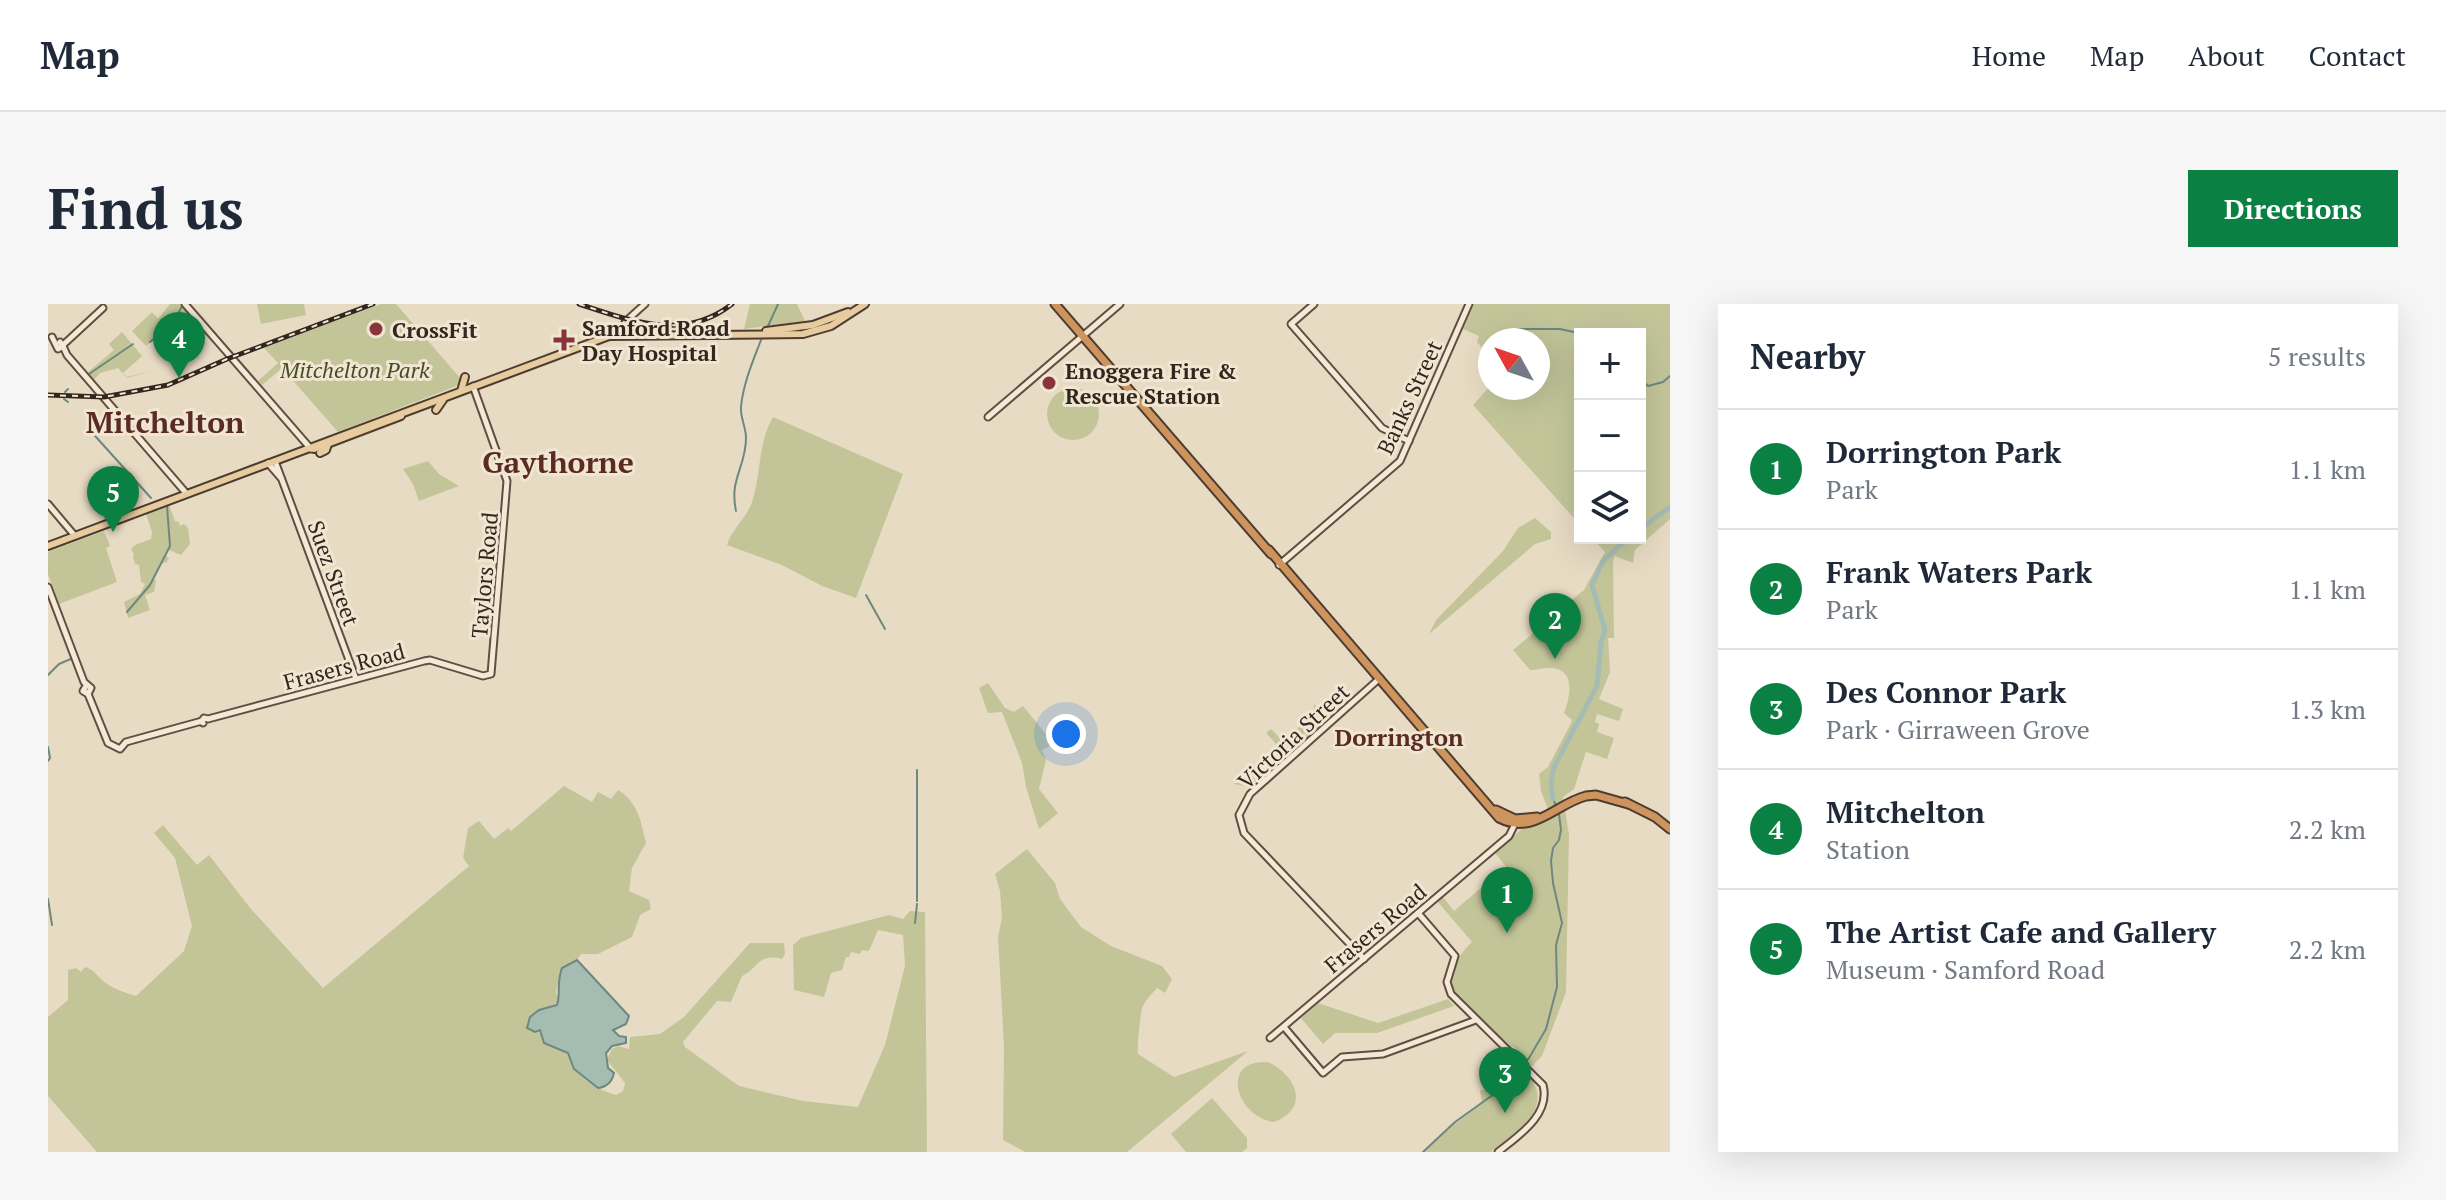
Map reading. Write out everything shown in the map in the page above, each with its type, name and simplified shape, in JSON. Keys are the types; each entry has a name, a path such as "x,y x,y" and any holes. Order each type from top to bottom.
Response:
{"highway":[{"path":"1057,304 1183,450 1205,471 1227,501 1491,811 1502,820 1527,824 1582,796 1601,793 1655,817 1670,829"},
{"path":"1480,795 1514,822 1547,814"}],"main road":[{"path":"310,448 326,451 473,386 602,338 619,334 786,335 815,332 836,323 865,304"},
{"path":"626,321 632,335"},
{"path":"461,391 465,377"},
{"path":"48,546 446,398"},
{"path":"436,410 446,398"}],"street":[{"path":"186,304 310,448"},
{"path":"619,334 626,321 645,304"},
{"path":"988,417 1120,304"},
{"path":"1314,304 1291,324 1382,428 1409,441"},
{"name":"Banks Street","path":"1281,565 1397,465 1469,304"},
{"path":"60,345 105,305"},
{"path":"50,335 186,493"},
{"name":"Taylors Road","path":"473,386 507,481 489,676"},
{"name":"Suez Street","path":"272,462 282,479 356,679"},
{"path":"48,504 75,536"},
{"name":"Frasers Road","path":"48,587 86,686 83,691 88,694 108,743 120,749 126,742 430,660 489,676"},
{"name":"Victoria Street","path":"1364,959 1256,846 1240,824 1240,810 1250,794 1380,677"},
{"path":"1502,820 1508,829 1505,839"},
{"name":"Frasers Road","path":"1270,1038 1505,839 1514,822"},
{"path":"1505,839 1527,824"},
{"path":"1418,913 1454,954 1448,988 1455,1000 1543,1085 1544,1097 1536,1118 1498,1152"},
{"path":"1284,1027 1323,1073 1342,1057 1383,1054 1476,1020"}],"green space":[{"path":"170,304 180,304 189,315 164,336 160,333 146,346 132,331 152,312 158,319"},
{"path":"257,304 304,304 306,315 261,324"},
{"name":"Mitchelton Park","path":"381,304 396,304 461,379 459,385 338,432 282,368 262,385 258,381 278,363 264,348"},
{"path":"750,304 797,304 805,321 744,329"},
{"path":"1474,304 1670,304 1670,519 1646,540 1646,328 1574,328 1574,518 1473,405 1478,399 1550,400 1550,328 1478,328 1478,336 1463,329"},
{"path":"122,332 142,356 123,373 127,377 155,370 127,378 118,368 100,373 94,380 88,372 114,350 109,344"},
{"path":"1073,388 1091,396 1099,414 1091,432 1073,440 1055,432 1047,414 1055,396"},
{"path":"773,417 903,474 856,598 822,586 782,565 727,545 752,502 765,437"},
{"path":"428,461 439,474 459,486 419,501 403,469"},
{"path":"169,505 175,521 188,528 190,544 181,555 169,550 167,562 161,564 153,580 156,580 154,592 145,595 150,610 128,618 124,602 140,594 145,584 141,582 139,565 135,564 131,549 151,539 146,514"},
{"path":"1535,518 1551,532 1551,539 1535,544 1429,634 1436,620 1503,551 1518,528"},
{"path":"104,531 117,582 59,604 48,574 48,552"},
{"path":"1598,544 1642,544 1635,550 1633,563 1615,556 1613,561 1614,638 1608,638 1610,672 1599,699 1623,709 1619,721 1597,714 1595,722 1599,724 1597,732 1614,738 1607,759 1586,752 1574,789 1563,797 1569,835 1566,992 1542,1056 1526,1072 1535,1085 1538,1096 1536,1107 1522,1127 1491,1152 1423,1152 1482,1103 1480,1091 1498,1080 1521,1058 1521,1053 1482,1021 1455,993 1452,986 1454,968 1472,942 1438,902 1443,897 1454,911 1489,881 1492,883 1508,869 1495,853 1524,827 1551,817 1541,791 1539,774 1548,767 1572,720 1564,713 1568,678 1558,669 1530,670 1513,650 1545,623 1564,628 1572,605 1568,603 1584,590 1605,552"},
{"path":"988,683 1005,708 1014,712 1023,706 1054,744 1042,750 1046,760 1039,789 1058,813 1039,829 1022,763 1002,712 988,713 979,688"},
{"path":"1314,704 1326,717 1304,742 1250,787 1234,784 1278,746 1266,733 1271,729 1283,741 1313,715"},
{"path":"564,786 592,802 598,792 611,799 618,790 630,800 638,813 646,843 632,868 629,891 649,900 651,909 640,915 632,937 598,954 581,954 577,960 562,968 556,992 559,999 553,1008 548,1008 540,1030 543,1039 568,1053 575,1068 586,1080 616,1095 623,1091 625,1083 607,1060 612,1049 618,1046 629,1049 630,1037 660,1034 684,1017 750,943 784,943 782,959 763,960 742,976 731,1002 717,1001 683,1042 685,1047 739,1086 803,1101 858,1107 885,1045 905,966 903,935 878,930 869,951 862,950 860,954 851,952 842,970 831,973 824,997 794,990 793,945 801,938 889,915 903,919 910,911 925,912 927,1152 97,1152 48,1096 48,1017 68,1000 68,970 76,968 81,972 88,968 108,984 136,996 184,951 192,926 175,858 154,833 163,825 197,865 209,855 251,909 323,988 469,866 463,858 468,828 479,821 494,839 508,828 511,831"},
{"path":"1027,849 1055,883 1060,899 1081,927 1111,946 1162,966 1172,979 1165,993 1157,988 1143,1006 1138,1054 1174,1077 1248,1051 1127,1152 1025,1152 1003,1140 1004,1046 998,937 1002,918 995,874"},
{"path":"1448,999 1454,1006 1377,1033 1335,1033 1323,1044 1301,1018 1318,1003 1378,1023"},
{"path":"1268,1062 1292,1083 1296,1100 1286,1116 1274,1122 1250,1111 1238,1089 1238,1079 1243,1070 1252,1064"},
{"path":"1212,1098 1247,1138 1247,1148 1242,1152 1186,1152 1171,1134"}],"shaded area":[{"path":"577,960 629,1016 626,1024 613,1030 619,1036 626,1037 626,1043 612,1046 606,1053 608,1068 614,1073 612,1079 609,1084 598,1088 574,1069 568,1053 544,1043 540,1030 535,1032 527,1028 530,1017 539,1010 557,1005 562,968"}],"waterway":[{"path":"768,326 778,304"},
{"path":"150,342 174,322 182,306"},
{"path":"1550,329 1574,332"},
{"path":"736,511 736,481 746,438 742,398 761,340"},
{"path":"89,374 133,344"},
{"path":"1646,384 1663,382 1670,376"},
{"path":"65,392 68,389"},
{"path":"64,399 68,402"},
{"path":"87,427 151,498"},
{"path":"127,612 150,585 170,546 167,506"},
{"path":"1646,525 1670,507"},
{"path":"1553,799 1551,784 1554,767 1597,686 1605,630 1592,585 1603,561 1621,544"},
{"path":"866,595 885,629"},
{"path":"48,675 59,664 73,658"},
{"path":"48,747 48,761"},
{"path":"917,770 917,901"},
{"path":"1553,799 1557,808"},
{"path":"1423,1152 1455,1122 1501,1089 1529,1058 1546,1029 1557,987 1556,945 1562,923 1551,861 1561,830 1559,814"},
{"path":"48,899 52,925"},
{"path":"915,923 917,904"}],"railway":[{"path":"48,395 104,397 168,385 227,359 373,304"},
{"path":"579,304 618,317 657,325 695,322 714,316 732,304"}],"place":[{"name":"CrossFit","path":"376,329"},
{"name":"Samford Road Day Hospital","path":"564,340"},
{"name":"Mitchelton","path":"179,378"},
{"name":"Enoggera Fire & Rescue Station","path":"1049,383"},
{"name":"The Artist Cafe and Gallery","path":"113,532"},
{"name":"Frank Waters Park","path":"1555,659"},
{"name":"Dorrington Park","path":"1507,933"},
{"name":"Des Connor Park","path":"1505,1113"}],"district":[{"name":"Mitchelton","path":"165,422"},
{"name":"Gaythorne","path":"558,462"},
{"name":"Dorrington","path":"1399,737"}]}
